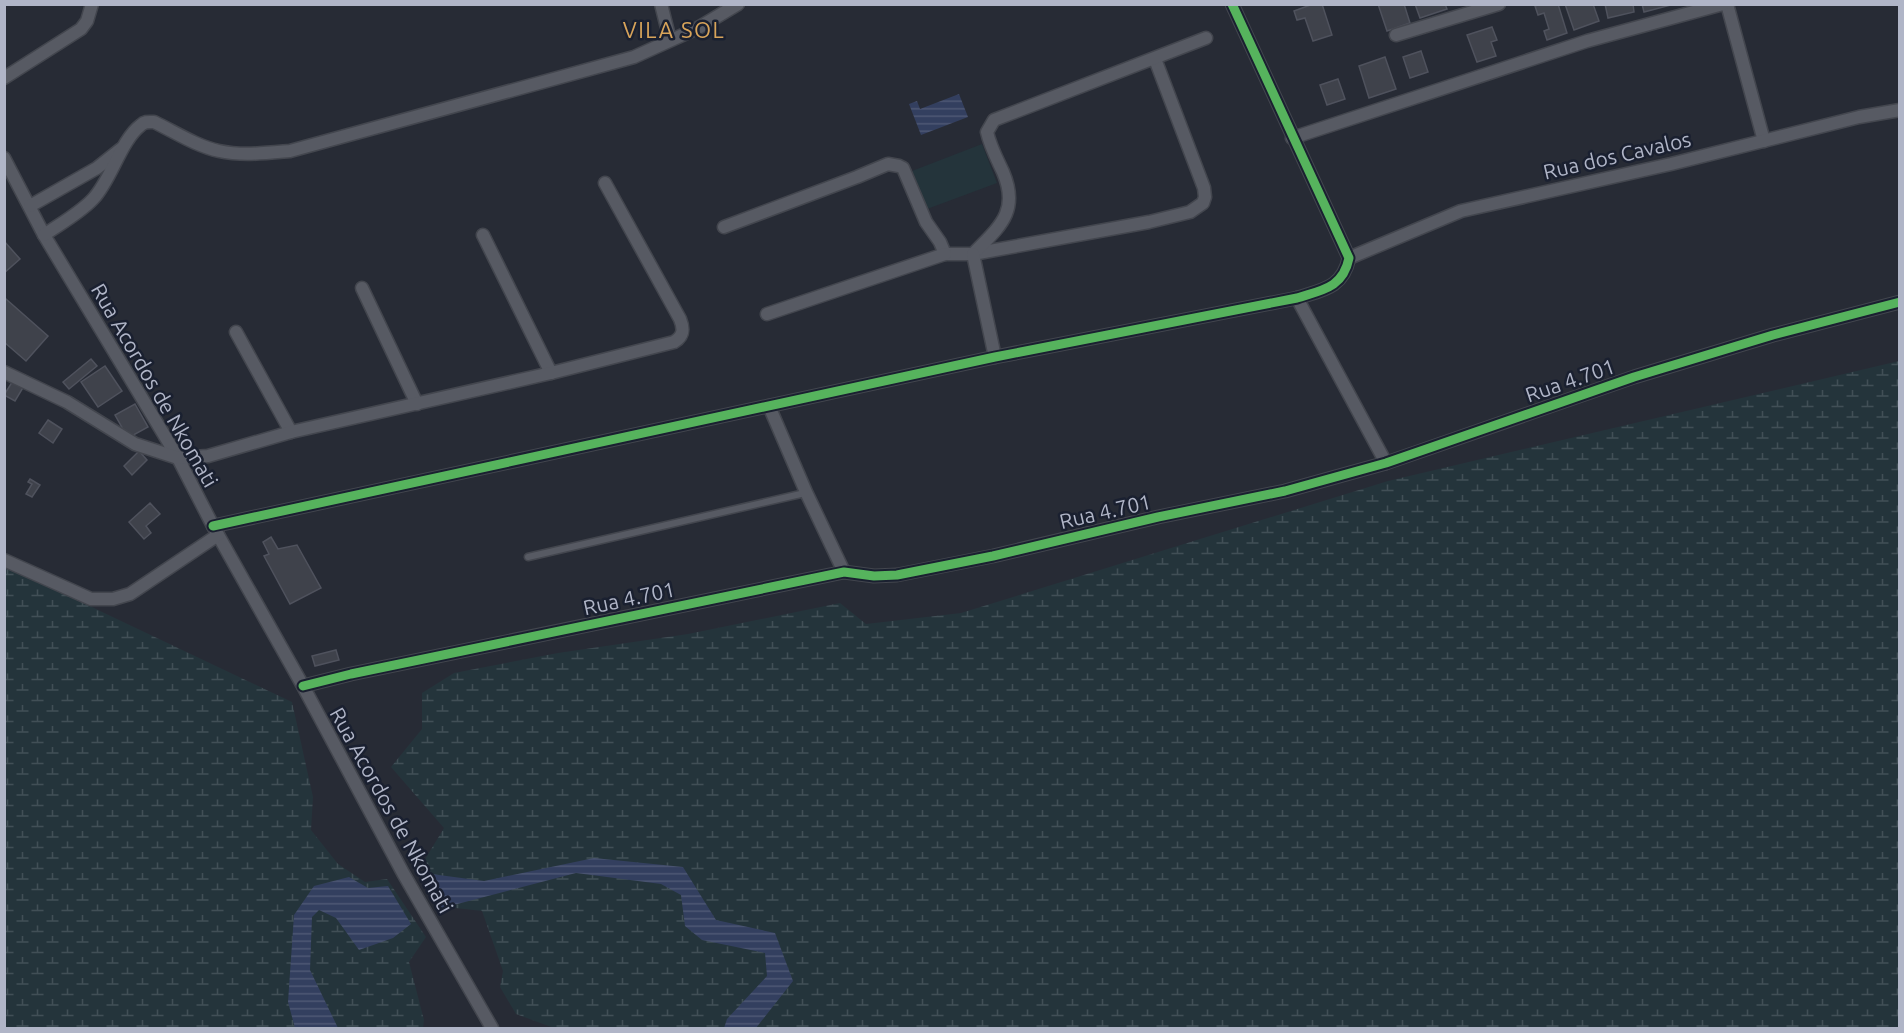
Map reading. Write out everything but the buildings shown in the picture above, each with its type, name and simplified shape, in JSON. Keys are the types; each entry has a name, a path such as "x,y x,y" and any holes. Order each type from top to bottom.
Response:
{"street":[{"path":"4,78 81,29 87,21 92,4"},
{"path":"661,4 670,40"},
{"path":"44,235 92,200 124,147 139,126 146,122 154,122 219,151 243,154 290,151 634,57 698,28 738,4"},
{"path":"4,560 91,599 114,600 130,594 215,530 995,357 1297,298 1331,287 1347,269 1349,258 1232,4"},
{"path":"1396,35 1499,4"},
{"path":"1292,138 1587,41 1725,4 1764,141"},
{"path":"973,254 1005,218 1010,204 1007,183 987,132 993,120 1206,38"},
{"path":"766,314 945,254 973,254 1149,222 1190,212 1203,203 1204,188 1155,59"},
{"name":"Rua dos Cavalos","path":"1349,258 1461,211 1858,117 1899,110"},
{"path":"30,206 97,168 124,147"},
{"name":"Rua Acordos de Nkomati","path":"4,158 44,235 178,458 403,873 492,1029"},
{"path":"724,227 893,164 903,168 927,222 945,254"},
{"path":"4,372 67,402 135,444 178,458 208,456 291,432 551,373 674,342 682,334 680,319 605,183"},
{"path":"483,235 551,373"},
{"path":"973,254 995,357"},
{"path":"362,288 417,404"},
{"path":"1297,298 1386,463"},
{"name":"Rua 4.701","path":"303,686 351,674 844,572 874,576 897,575 993,556 1285,490 1386,463 1634,377 1773,335 1899,302"},
{"path":"236,332 291,432"},
{"path":"769,406 844,572"}],"lane":[{"path":"528,557 806,492"}],"green space":[{"path":"982,144 997,183 927,209 912,171"},
{"path":"1899,361 1899,1028 554,1028 516,1014 500,987 503,971 482,911 447,907 424,861 444,828 391,767 422,729 422,693 454,673 558,653 688,634 840,603 866,624 961,613 1388,481"},
{"path":"4,562 98,610 292,702 313,797 311,830 338,864 365,882 387,879 426,937 409,962 424,1020 423,1028 5,1028"}],"water":[{"path":"959,94 968,117 921,135 909,104 917,101 920,109"},
{"path":"594,858 683,867 716,920 775,933 793,981 756,1028 724,1028 727,1019 767,976 765,953 702,940 685,926 681,895 661,884 576,873 442,908 424,873 484,881"},
{"path":"349,877 368,888 388,886 411,924 393,938 359,950 336,918 319,910 312,917 310,970 338,1028 295,1028 288,1002 294,915 314,886"}],"cycle path":[{"path":"213,526 995,357 1297,298 1330,286 1342,276 1349,258 1232,4"},
{"path":"303,686 351,674 844,572 874,576 897,575 993,556 1158,517 1285,491 1386,463 1634,377 1773,335 1900,302"}],"district":[{"name":"VILA SOL","path":"674,29"}]}
